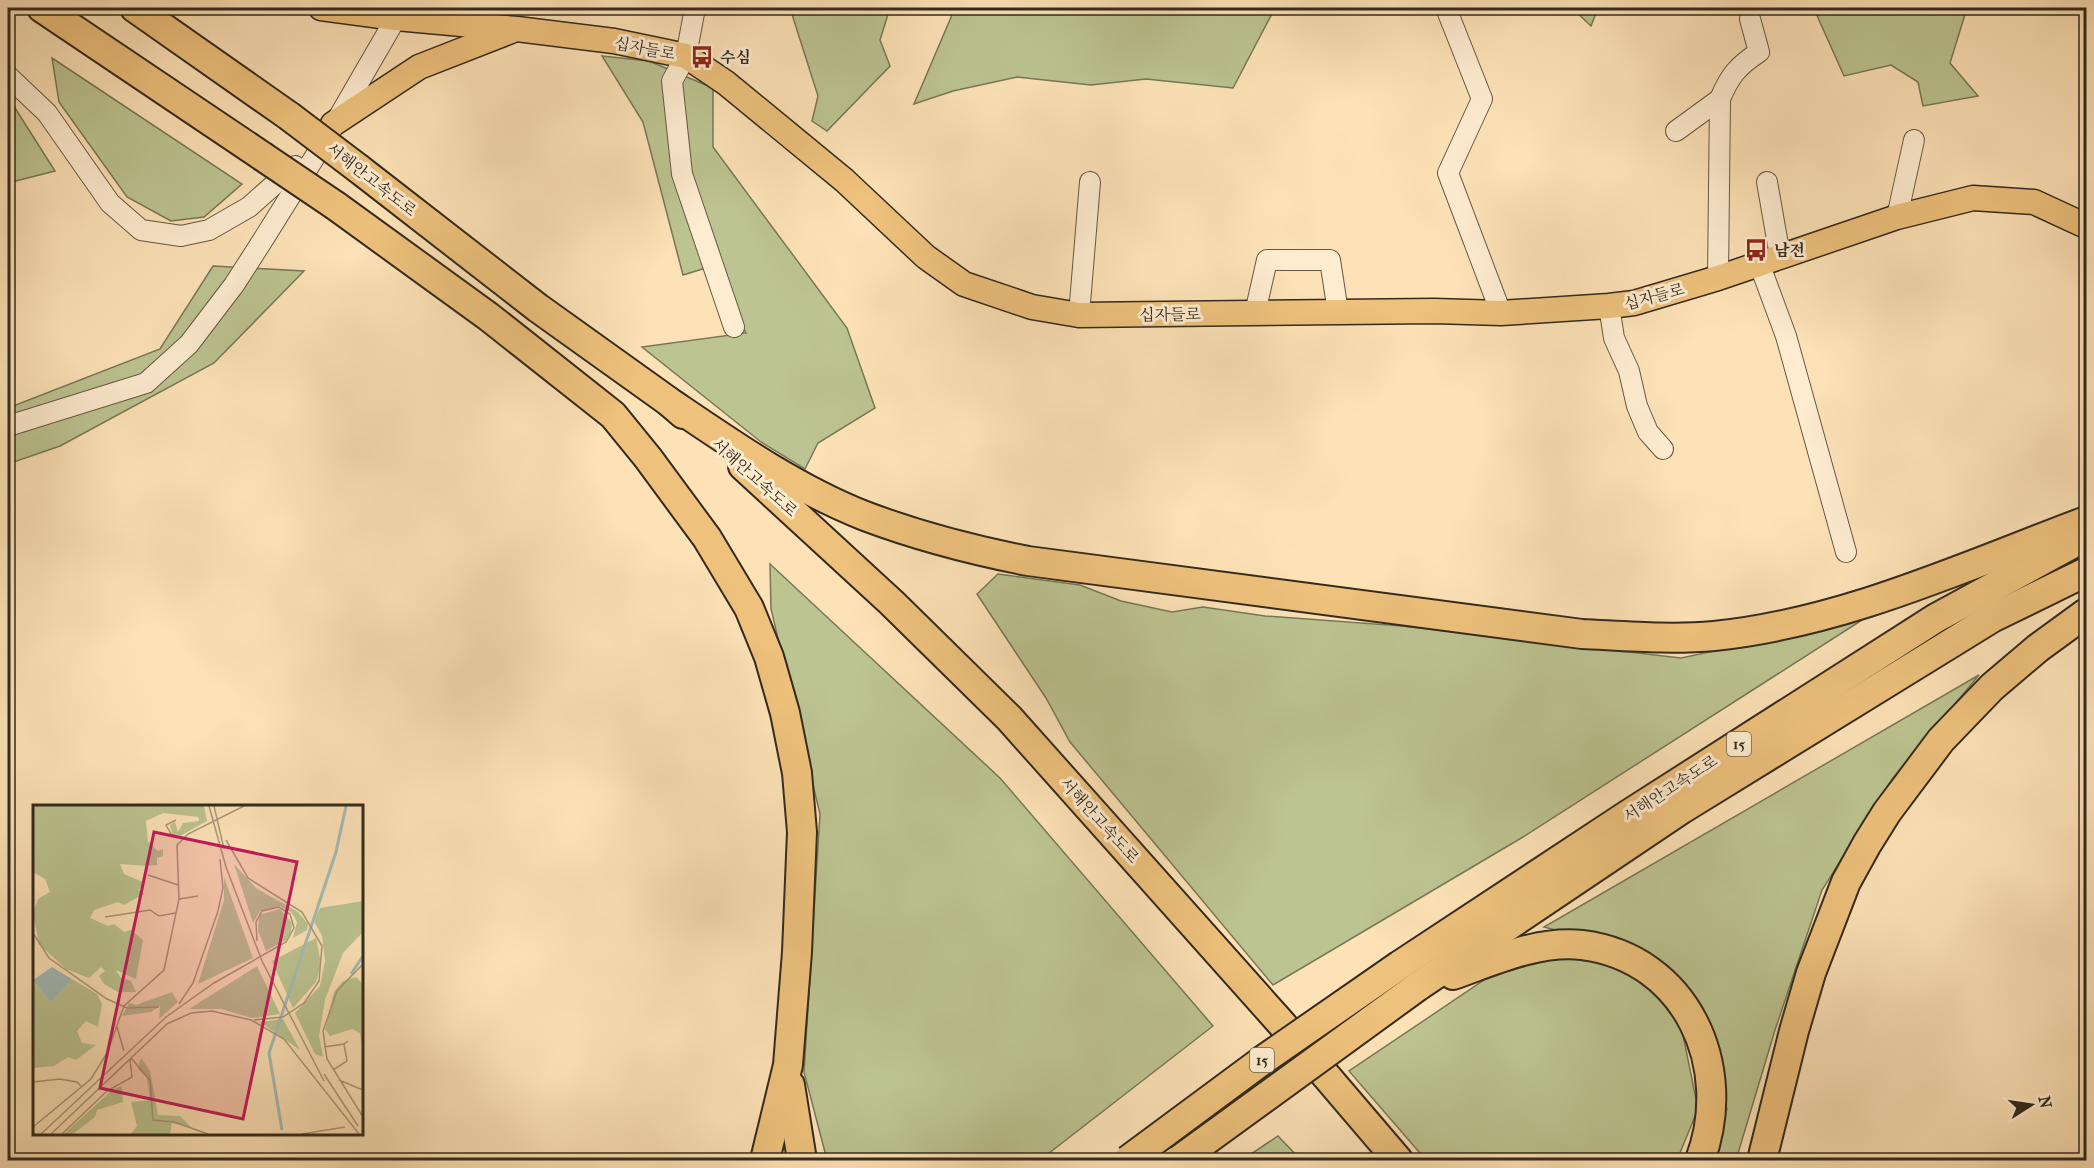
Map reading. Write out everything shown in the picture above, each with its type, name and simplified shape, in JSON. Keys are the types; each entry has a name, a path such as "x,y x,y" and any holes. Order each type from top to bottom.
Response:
{"highway":[{"path":"42,8 336,206 489,317 613,415 648,458 723,561 749,608 769,657 785,713 796,764 800,803 802,864 788,1065 765,1161"},
{"name":"서해안고속도로","path":"135,8 289,116 538,308 668,401 778,496 892,603 1009,718 1281,1023 1398,1161"},
{"path":"668,401 742,451 836,502 875,519 978,551 1028,561 1582,634 1652,637 1713,636 1810,619 1914,585 2086,521"},
{"name":"서해안고속도로","path":"1179,1161 1409,976 1629,814 1936,618 2086,536"},
{"name":"서해안고속도로","path":"1128,1161 1263,1060 1409,976 1992,618 2086,573"},
{"path":"1762,1161 1794,1031 1811,973 1846,882 1867,844 1887,812 1941,740 1977,702 2038,648 2086,613"},
{"path":"1409,976 1559,945 1581,945 1604,950 1622,956 1642,967 1672,991 1687,1008 1705,1051 1713,1098 1711,1122 1700,1161"},
{"path":"788,1065 795,1127 802,1161"}],"main road":[{"name":"십자들로","path":"321,8 614,41 686,56 726,83 844,180 926,257 964,284 1032,307 1079,315 1434,311 1501,313 1634,303 1718,278 1897,217 1973,198 2034,202 2086,226"},
{"path":"330,132 419,67 517,29"}],"street":[{"path":"695,8 686,56 672,81 682,174 734,327"},
{"path":"1446,8 1482,99 1448,172 1501,313"},
{"path":"8,426 146,383 189,344 234,285 330,132 396,18"},
{"path":"1718,278 1719,99 1727,80 1740,64 1759,52 1750,19"},
{"path":"8,76 47,113 110,203 141,230 181,236 209,230 249,207 330,132"},
{"path":"1676,131 1719,99"},
{"path":"1897,217 1914,140"},
{"path":"1079,315 1090,182"},
{"path":"1767,182 1769,260 1786,336 1846,552"},
{"path":"1255,313 1267,260 1330,260 1338,312"},
{"path":"1609,306 1614,338 1629,371 1637,406 1648,432 1663,449"}],"green space":[{"path":"790,8 890,8 880,40 890,66 827,131 812,121 818,96"},
{"path":"955,8 1275,8 1233,88 1146,79 1091,85 1017,77 953,91 914,104"},
{"path":"1572,8 1598,8 1591,26"},
{"path":"1820,8 1967,8 1950,63 1978,96 1923,106 1918,82 1891,65 1844,76 1815,11"},
{"path":"602,56 649,61 713,88 713,147 847,328 875,408 818,443 805,469 761,442 642,347 746,333 706,268 683,275 643,122"},
{"path":"52,58 242,184 204,217 171,221 127,197 59,102"},
{"path":"8,98 10,100 55,171 8,183"},
{"path":"213,266 304,271 214,363 60,446 8,464 8,408 160,349"},
{"path":"770,564 1000,778 1213,1026 1040,1160 827,1160 804,1072 820,814 771,609"},
{"path":"998,574 1080,585 1121,601 1172,612 1203,607 1265,616 1402,626 1681,658 1862,620 1523,837 1273,985 1070,742 1046,698 977,594"},
{"path":"1979,675 1893,778 1822,890 1775,1030 1736,1160 1709,1160 1727,1109 1708,1018 1649,954 1544,927"},
{"path":"1622,956 1681,1025 1698,1109 1677,1160 1426,1160 1349,1071 1490,976 1552,959"},
{"path":"1278,1136 1301,1160 1242,1160"}],"place":[{"name":"수심","path":"702,57"},
{"name":"남전","path":"1756,250"}]}
